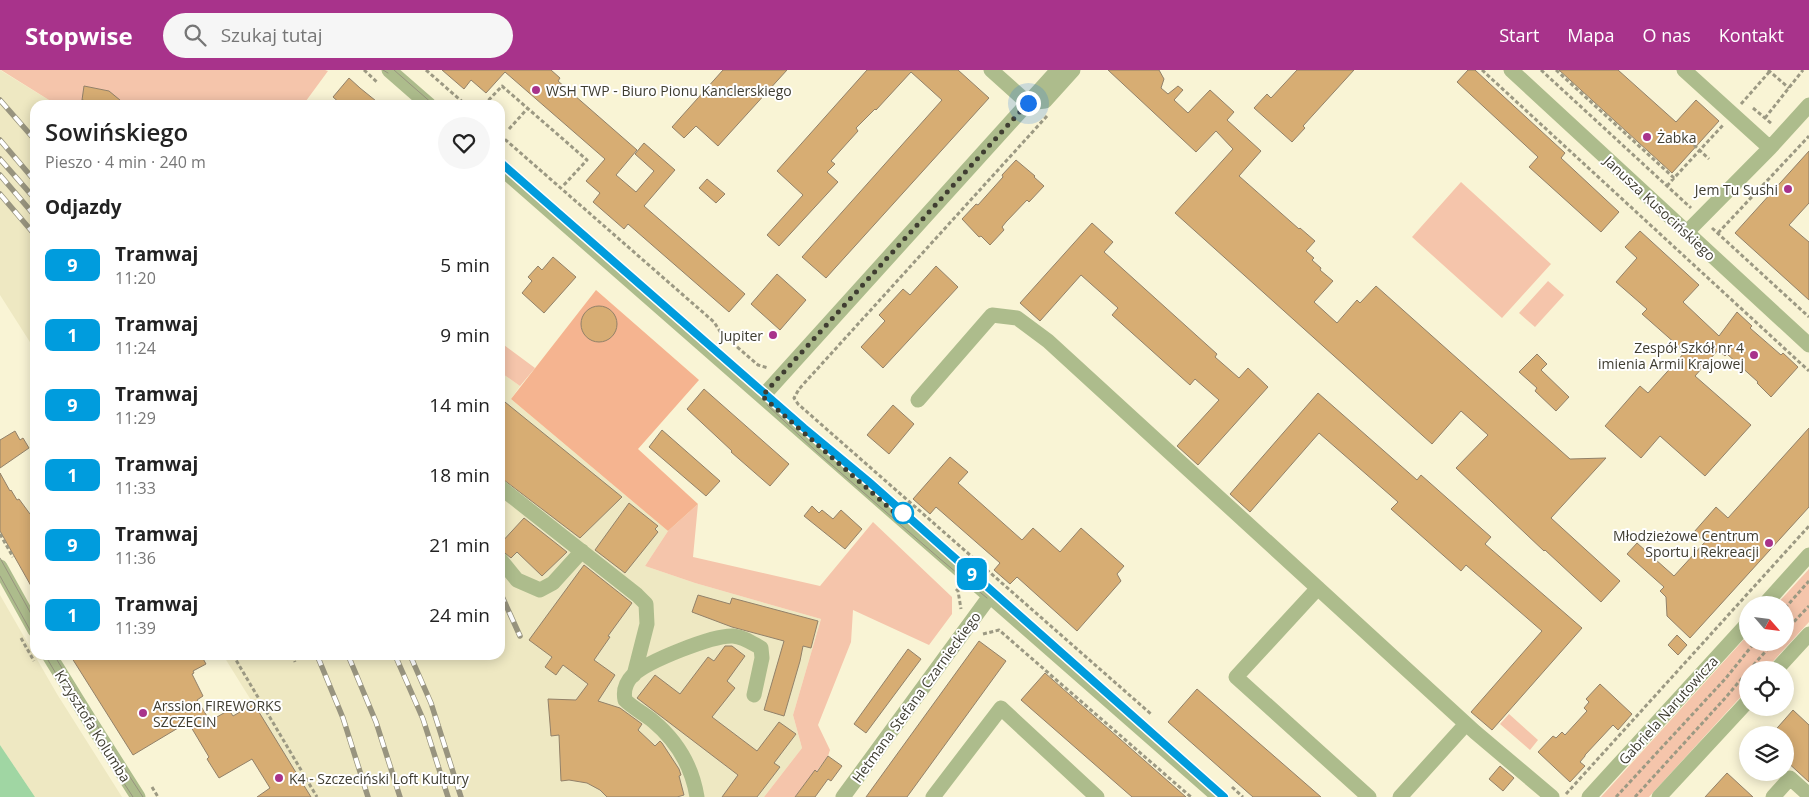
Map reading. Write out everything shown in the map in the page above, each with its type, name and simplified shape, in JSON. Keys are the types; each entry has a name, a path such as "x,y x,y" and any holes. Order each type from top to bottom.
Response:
{"street":[{"path":"390,70 423,100"},
{"path":"991,70 1028,103 1045,101 1073,70"},
{"path":"762,396 1056,72 1068,70"},
{"name":"Janusza Kusocińskiego","path":"1512,70 1808,343"},
{"path":"1684,70 1770,148"},
{"path":"1687,232 1770,148 1809,104"},
{"path":"505,171 1219,797"},
{"path":"918,400 992,315 1017,318 1048,341 1466,724 1552,797"},
{"path":"505,491 638,595 646,604 647,624 634,675"},
{"path":"505,565 517,580 540,590 553,583 582,551"},
{"path":"1772,596 1809,555"},
{"path":"0,567 30,617"},
{"path":"1318,588 1236,677 1369,797"},
{"name":"Hetmana Stefana Czarnieckiego","path":"843,797 990,596"},
{"name":"Gabriela Narutowicza","path":"1589,797 1739,632"},
{"path":"1784,661 1809,634"},
{"path":"697,797 694,779 687,762 676,744 654,722 630,706 625,700 625,688 634,675 651,663 707,641 727,636 740,637 761,648 762,658 754,695"},
{"name":"Krzysztofa Kolumba","path":"52,660 138,797"},
{"path":"939,794 1001,708 1097,797"},
{"path":"1659,797 1739,711"},
{"path":"1400,797 1466,724"},
{"path":"1773,797 1790,778 1809,795"}],"path":[{"path":"426,70 460,100"},
{"path":"1482,70 1809,371"},
{"path":"1541,70 1809,317"},
{"path":"1556,70 1674,178"},
{"path":"1765,118 1803,70"},
{"path":"1667,186 1700,150 1737,118 1770,71 1789,88"},
{"path":"489,100 502,86 587,160 563,186"},
{"path":"509,129 528,108"},
{"path":"1753,108 1784,133"},
{"path":"1603,113 1607,109"},
{"path":"1050,112 798,389 794,398 798,404 1154,717"},
{"path":"1718,233 1809,136"},
{"path":"505,139 714,322 721,333 758,365 766,369 773,366"},
{"path":"1694,146 1709,159"},
{"path":"1563,797 1809,526"},
{"path":"1794,598 1809,581"},
{"path":"1794,622 1809,606"},
{"path":"984,632 999,630 1191,797"},
{"path":"1616,797 1726,678 1748,651"},
{"path":"1757,661 1766,651"},
{"path":"236,660 317,797"},
{"path":"1635,797 1739,682"},
{"path":"1226,782 1243,797"}],"shaded area":[{"path":"0,70 49,100 30,100 30,342 0,295"},
{"path":"1,70 328,71 307,100 49,100"},
{"path":"1461,182 1551,264 1502,318 1412,237"},
{"path":"1548,281 1564,295 1535,327 1519,313"},
{"path":"596,290 699,380 638,449 698,504 668,531 511,399"},
{"path":"505,346 535,368 520,386 505,376"},
{"path":"505,376 520,386 511,399 668,531 645,566 695,583 821,619 793,715 802,748 764,797 311,797 226,660 505,660"},
{"path":"698,504 693,557 820,586 873,522 952,597 952,614 929,645 853,610 851,642 818,725 830,750 817,771 815,771 795,797 764,797 802,748 793,715 821,619 695,583 645,566 668,531"},
{"path":"1809,569 1809,622 1794,638 1794,596 1784,596"},
{"path":"0,595 30,647 30,660 37,660 122,797 35,797 0,745"},
{"path":"1739,645 1739,651 1782,651 1773,661 1739,661 1739,699 1649,797 1601,797"},
{"path":"1509,714 1538,740 1530,750 1500,724"},
{"path":"0,745 35,797 0,797"}],"building":[{"path":"442,70 551,70 560,78 558,81 637,150 616,175 636,192 654,171 635,154 644,143 675,170 644,206 745,294 729,312 628,224 624,229 593,202 600,193 586,181 605,159 505,72 486,93 471,80 464,89"},
{"path":"723,70 787,70 718,146 696,126 684,138 672,127"},
{"path":"867,70 958,70 989,98 826,278 802,257 942,100 911,72 876,110 856,128 858,131 831,161 835,164 827,172 838,182 779,246 767,235 803,195 777,171"},
{"path":"1108,70 1159,70 1164,79 1161,88 1168,94 1178,86 1183,90 1174,100 1188,113 1210,90 1234,112 1227,120 1261,151 1239,176 1315,241 1306,251 1314,258 1312,260 1321,268 1320,270 1333,281 1314,302 1337,323 1357,300 1360,303 1376,286 1570,459 1606,458 1551,518 1620,581 1601,602 1456,468 1488,435 1461,411 1432,444 1175,213 1233,149 1216,131 1196,152"},
{"path":"1297,70 1354,70 1303,126 1305,128 1292,142 1254,108 1267,94 1271,98"},
{"path":"1468,70 1475,70 1565,153 1561,158 1619,212 1601,232 1529,167 1538,157 1457,82"},
{"path":"1559,70 1618,70 1676,122 1696,100 1719,121 1672,173"},
{"path":"349,78 375,100 336,100 333,97"},
{"path":"84,86 109,91 120,100 82,100"},
{"path":"1809,151 1809,203 1789,225 1809,242 1809,300 1735,233"},
{"path":"1016,160 1044,186 1029,202 1027,200 1006,222 1002,227 1004,230 990,245 981,236 979,237 962,219 976,204 978,205"},
{"path":"707,179 725,194 716,203 699,188"},
{"path":"1092,223 1113,242 1104,252 1217,354 1215,357 1239,378 1248,368 1268,387 1198,465 1177,446 1219,400 1195,379 1190,385 1112,315 1118,308 1081,275 1040,321 1020,303"},
{"path":"1640,231 1699,285 1683,302 1719,336 1737,312 1752,326 1750,328 1798,367 1771,397 1758,382 1727,354 1725,356 1718,350 1695,376 1751,425 1705,476 1660,436 1641,458 1605,426 1640,386 1648,393 1685,352 1642,314 1647,309 1616,282 1637,258 1625,247"},
{"path":"553,257 576,277 544,313 522,293 532,281 528,277 538,266 542,270"},
{"path":"936,266 958,287 883,368 861,347 885,321 879,315 903,289 910,295"},
{"path":"777,274 806,300 780,330 751,304"},
{"path":"599,306 611,312 617,324 611,336 599,342 587,336 581,324 587,312"},
{"path":"1537,354 1547,364 1541,370 1569,397 1556,411 1535,391 1537,388 1519,372"},
{"path":"704,389 789,464 770,486 731,452 687,409"},
{"path":"1318,393 1417,480 1421,475 1491,537 1485,544 1582,628 1492,730 1471,712 1542,631 1466,565 1461,571 1391,509 1398,502 1319,433 1250,512 1230,494"},
{"path":"505,402 622,497 580,538 505,481"},
{"path":"893,405 914,424 889,454 867,435"},
{"path":"1809,428 1809,507 1690,638 1667,616 1666,597 1660,591 1664,587 1627,554 1637,543 1674,576 1705,542 1694,532 1716,507 1728,518"},
{"path":"662,430 720,481 706,496 649,447"},
{"path":"15,431 20,440 23,438 29,448 0,468 0,440"},
{"path":"950,457 968,472 958,483 1022,540 1033,528 1060,552 1081,528 1124,566 1117,574 1121,581 1077,631 1017,577 1010,584 994,570 1000,563 936,507 930,514 913,499"},
{"path":"0,473 10,491 17,500 19,499 30,514 30,584 0,531"},
{"path":"629,503 658,526 655,529 658,532 625,573 595,550"},
{"path":"812,506 819,513 822,510 833,519 841,510 862,529 845,549 804,516"},
{"path":"524,518 567,552 542,576 517,552 511,558 505,553 505,539"},
{"path":"584,565 632,603 608,636 610,637 594,660 615,675 598,701 620,708 642,724 638,730 655,746 660,741 662,743 679,769 684,795 677,797 607,797 600,790 587,783 569,780 561,781 559,735 551,736 548,699 576,700 588,684 563,665 556,675 545,667 552,657 529,640"},
{"path":"698,595 730,604 732,598 818,621 811,648 803,646 784,716 764,710 784,641 732,627 692,612"},
{"path":"1677,635 1687,645 1678,655 1668,645"},
{"path":"979,641 1006,661 907,797 866,797"},
{"path":"725,646 732,646 745,656 727,681 735,688 712,717 757,751 779,722 796,734 774,763 780,767 757,797 722,797 738,775 637,698 655,675 680,694 708,657 714,661"},
{"path":"908,649 921,659 866,733 854,724"},
{"path":"73,660 204,660 206,664 193,671 194,673 192,674 203,696 197,700 210,721 229,710 233,716 254,704 311,797 257,797 270,788 252,759 219,778 188,722 133,755"},
{"path":"1045,673 1186,797 1132,797 1021,700"},
{"path":"1600,684 1632,714 1618,730 1613,725 1585,755 1580,762 1585,766 1570,782 1538,752 1553,736 1556,738 1562,732 1565,735 1587,711 1584,708 1589,702 1586,699"},
{"path":"1197,689 1321,797 1253,797 1168,722"},
{"path":"1794,711 1809,725 1809,782 1794,768 1794,726 1779,726 1788,716 1794,716"},
{"path":"828,756 842,766 831,781 828,779 815,797 795,797 815,770 817,772"},
{"path":"1500,766 1514,778 1503,791 1489,779"},
{"path":"1727,773 1753,797 1705,797"}],"tram line":[{"path":"383,70 388,73"},
{"path":"394,70 428,100"},
{"path":"505,166 939,544 994,595 1224,797"},
{"name":"9","path":"505,166 804,428 868,481 994,595 1224,797"},
{"path":"767,405 817,452 987,598"},
{"path":"0,558 30,612"},
{"path":"0,576 30,630"},
{"path":"48,660 88,728 133,797"},
{"path":"57,660 143,797"}],"railway":[{"path":"0,100 30,134"},
{"path":"0,140 30,175"},
{"path":"0,159 30,193"},
{"path":"0,175 30,210"},
{"path":"0,194 30,229"},
{"path":"505,603 520,636"},
{"path":"319,660 343,718 368,797"},
{"path":"350,660 376,722 400,797"},
{"path":"397,660 423,719 448,797"},
{"path":"412,660 431,703 461,797"}],"place":[{"name":"WSH TWP - Biuro Pionu Kanclerskiego","path":"536,90"},
{"name":"Żabka","path":"1647,137"},
{"name":"Jem Tu Sushi","path":"1788,189"},
{"name":"Jupiter","path":"773,335"},
{"name":"Zespół Szkół nr 4 imienia Armii Krajowej","path":"1754,355"},
{"name":"Młodzieżowe Centrum Sportu i Rekreacji","path":"1769,543"},
{"name":"Arssion FIREWORKS SZCZECIN","path":"143,713"},
{"name":"K4 - Szczeciński Loft Kultury","path":"279,778"}],"route":[{"path":"903,513 902,519 762,396 1028,103"}]}
